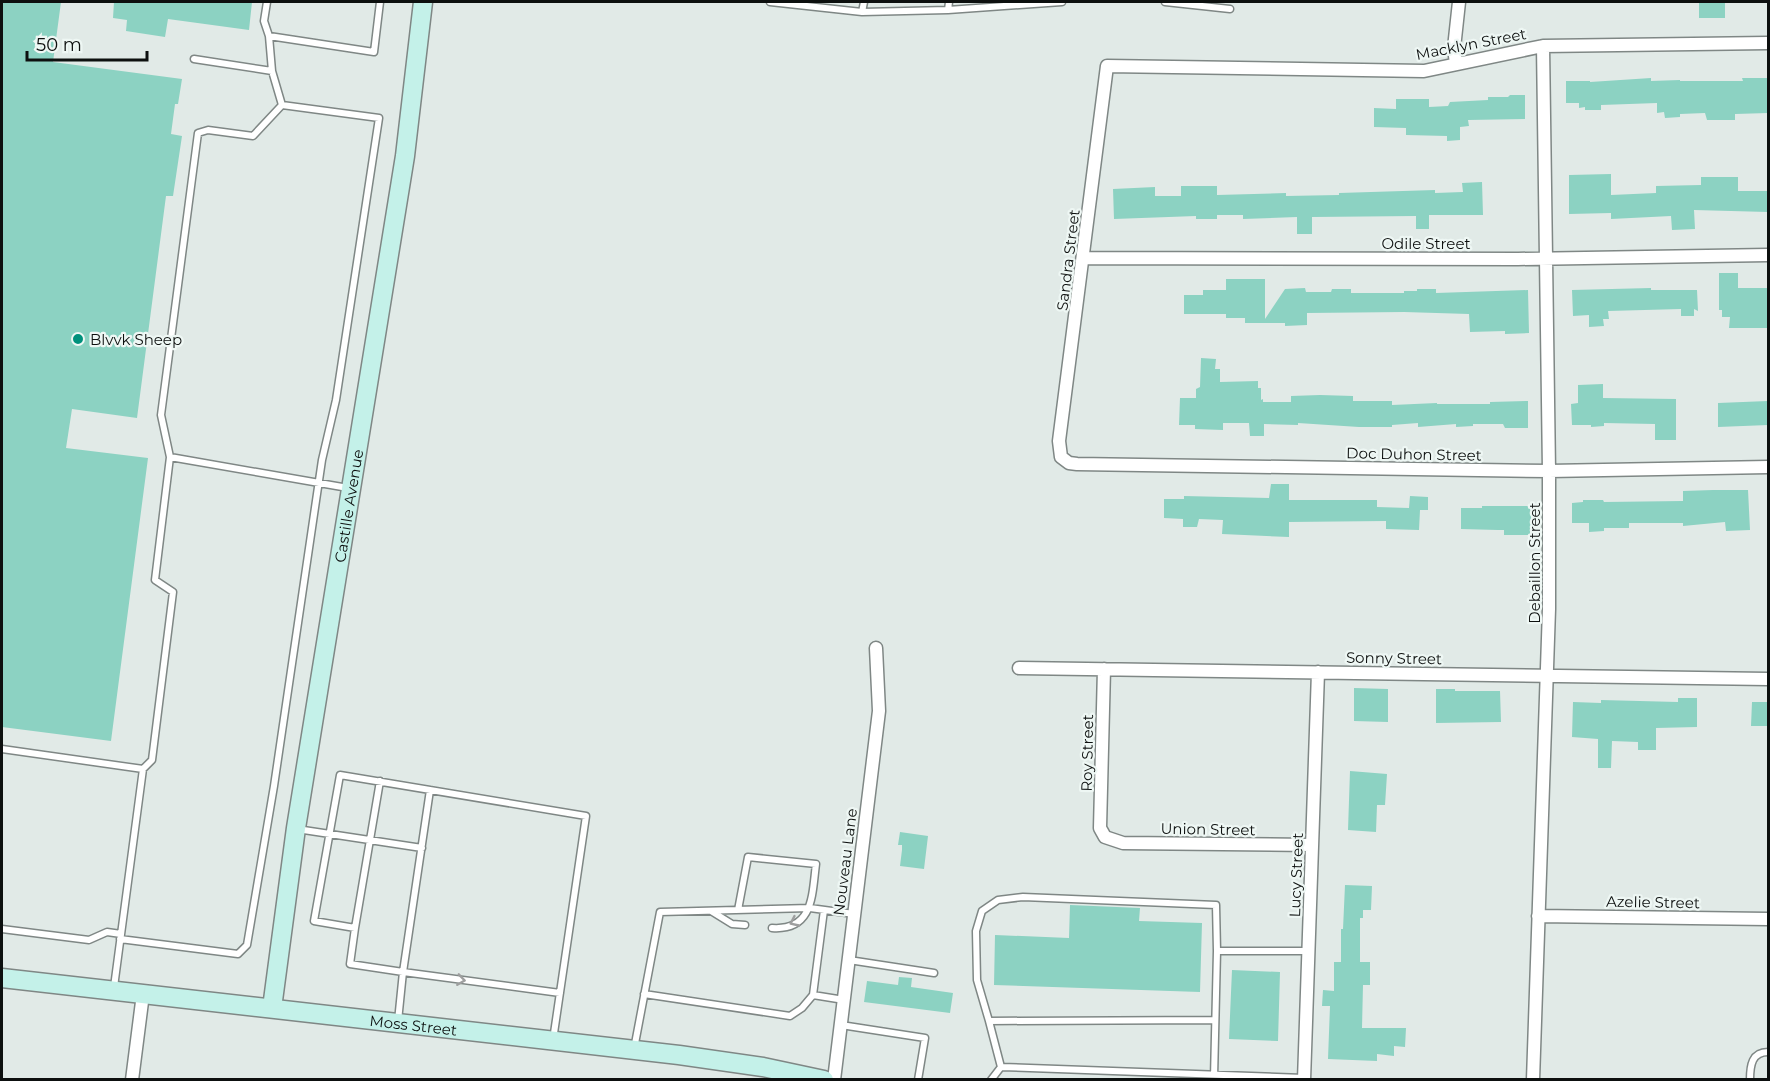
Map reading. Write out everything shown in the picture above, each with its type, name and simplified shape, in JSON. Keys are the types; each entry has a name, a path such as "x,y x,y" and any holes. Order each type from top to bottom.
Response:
{"street":[{"name":"Castille Avenue","path":"272,1008 296,828 405,156 423,2"},
{"path":"1456,64 1454,48 1459,2"},
{"name":"Macklyn Street","path":"1107,66 1424,71 1543,46 1768,43"},
{"name":"Debaillon Street","path":"1533,1080 1550,609 1543,46"},
{"name":"Sandra Street","path":"1061,457 1059,441 1107,66"},
{"name":"Odile Street","path":"1083,258 1768,255"},
{"name":"Doc Duhon Street","path":"1061,457 1069,463 1077,464 1550,471 1768,467"},
{"name":"Nouveau Lane","path":"834,1080 879,711 876,648"},
{"name":"Sonny Street","path":"1018,668 1768,679"},
{"name":"Roy Street","path":"1104,669 1100,828 1105,837"},
{"name":"Lucy Street","path":"1304,1079 1318,672"},
{"name":"Union Street","path":"1105,837 1123,843 1311,845"},
{"name":"Azelie Street","path":"1538,916 1768,919"},
{"name":"Moss Street","path":"2,978 634,1050 774,1074 824,1080"},
{"path":"132,1080 143,994"}],"lane":[{"path":"267,2 264,21 269,36 272,71 282,105"},
{"path":"269,36 374,52 380,2"},
{"path":"770,2 862,12 948,10 1062,2"},
{"path":"862,12 864,2"},
{"path":"948,10 949,2"},
{"path":"1166,2 1230,9"},
{"path":"194,59 272,71"},
{"path":"113,991 143,769 152,760 173,592 154,580 170,456 161,415 198,133 207,130 253,136 282,105"},
{"path":"2,929 89,940 107,932 121,937 238,954 248,945 319,483 338,390 379,118 282,105"},
{"path":"170,456 351,488"},
{"path":"2,749 143,769"},
{"path":"355,928 314,921 340,775 586,816 553,1040"},
{"path":"380,781 350,964 560,993"},
{"path":"398,1022 430,790"},
{"path":"296,828 422,848"},
{"path":"738,910 748,857 816,864 810,908 801,921 771,928"},
{"path":"1001,1067 977,980 976,931 982,910 998,900 1023,897 1216,904 1214,1077"},
{"path":"634,1050 660,912 810,908 854,914"},
{"path":"644,994 790,1016 802,1008 813,995 824,910"},
{"path":"711,911 732,924 745,925"},
{"path":"1217,951 1308,951"},
{"path":"849,960 934,973"},
{"path":"813,995 844,1000"},
{"path":"989,1021 1215,1020"},
{"path":"841,1025 925,1038 918,1080"},
{"path":"1750,1080 1750,1069 1754,1057 1761,1052 1768,1052"},
{"path":"1001,1067 1304,1079"},
{"path":"991,1080 1001,1067"}],"building":[{"path":"2,2 61,2 53,62 182,79 178,104 175,104 171,134 182,136 173,196 166,196 137,418 72,409 66,448 148,458 111,741 2,727"},
{"path":"114,2 252,2 249,30 168,19 165,37 126,31 127,20 113,18"},
{"path":"1699,2 1725,2 1725,18 1699,18"},
{"path":"1651,78 1651,81 1743,81 1742,78 1768,78 1768,113 1735,114 1735,120 1707,120 1705,113 1680,114 1680,117 1665,118 1664,112 1657,113 1657,103 1601,105 1601,110 1585,110 1585,107 1579,108 1579,103 1566,103 1566,81 1590,82"},
{"path":"1525,95 1525,119 1468,120 1469,126 1460,127 1460,140 1447,141 1447,136 1406,135 1406,128 1374,127 1374,108 1396,109 1396,99 1429,99 1429,107 1448,106 1450,102 1488,100 1488,97 1508,97"},
{"path":"1611,174 1611,195 1656,193 1656,186 1701,185 1701,177 1738,177 1738,191 1768,191 1768,212 1694,210 1695,229 1672,230 1671,216 1611,219 1611,213 1569,214 1569,175"},
{"path":"1482,182 1483,215 1429,215 1429,229 1416,229 1416,216 1312,217 1312,234 1297,234 1297,217 1243,219 1243,215 1217,215 1217,219 1196,219 1196,216 1114,219 1113,189 1155,187 1155,196 1181,196 1181,186 1217,186 1217,195 1286,193 1286,196 1339,195 1339,193 1435,190 1435,193 1463,192 1462,183"},
{"path":"1719,273 1738,273 1738,288 1768,288 1768,328 1729,328 1730,317 1722,317 1722,310 1719,310"},
{"path":"1226,279 1265,279 1265,319 1285,289 1305,288 1306,292 1331,292 1332,289 1351,289 1351,293 1404,293 1404,291 1417,291 1417,289 1436,289 1436,293 1528,290 1529,333 1470,332 1469,314 1307,313 1307,325 1285,326 1285,323 1245,323 1245,318 1226,318 1226,314 1184,314 1184,295 1203,295 1203,290 1226,290"},
{"path":"1651,288 1651,290 1697,290 1698,311 1694,309 1694,316 1681,316 1681,309 1608,311 1609,319 1603,319 1604,326 1589,327 1589,315 1573,316 1572,290"},
{"path":"1201,358 1216,359 1215,369 1220,369 1220,382 1258,381 1263,402 1291,402 1291,396 1320,395 1353,396 1353,401 1392,401 1392,405 1490,404 1490,402 1528,401 1528,428 1505,428 1503,424 1418,427 1418,423 1392,425 1392,427 1359,427 1298,423 1298,425 1264,424 1264,436 1250,436 1249,423 1223,423 1223,430 1195,429 1195,425 1179,425 1180,398 1196,398 1196,389 1200,387"},
{"path":"1603,384 1603,398 1676,399 1676,440 1655,440 1655,424 1604,423 1604,426 1591,427 1591,425 1572,425 1571,404 1578,403 1578,385"},
{"path":"1768,401 1768,425 1718,427 1718,403"},
{"path":"1271,484 1289,484 1289,500 1377,500 1377,507 1409,508 1410,496 1428,497 1428,510 1420,510 1419,530 1386,529 1386,521 1289,522 1289,537 1222,534 1223,520 1199,519 1197,527 1183,527 1183,519 1164,518 1164,499 1184,499 1184,496 1269,498"},
{"path":"1748,490 1750,530 1726,531 1725,522 1683,526 1683,523 1629,523 1629,528 1604,528 1604,531 1589,532 1589,523 1572,523 1572,503 1583,502 1583,500 1683,501 1683,491"},
{"path":"1482,506 1531,506 1531,535 1504,535 1504,530 1461,529 1461,508 1482,508"},
{"path":"1354,688 1388,689 1388,722 1354,721"},
{"path":"1436,689 1500,691 1501,722 1436,723"},
{"path":"1678,698 1697,698 1697,727 1656,728 1656,750 1638,750 1638,742 1612,741 1611,768 1598,768 1598,739 1572,737 1573,702 1601,703 1601,700 1678,702"},
{"path":"1752,702 1768,702 1768,726 1751,726"},
{"path":"1350,771 1387,774 1385,805 1377,805 1376,832 1348,830"},
{"path":"900,832 928,836 924,869 900,866 902,845 898,845"},
{"path":"1345,885 1372,886 1371,910 1363,910 1363,918 1360,918 1360,962 1370,962 1370,985 1363,985 1362,1028 1406,1028 1405,1047 1394,1046 1394,1056 1377,1054 1377,1061 1328,1059 1330,1006 1322,1006 1323,990 1334,991 1334,962 1341,962"},
{"path":"1070,905 1140,908 1139,921 1202,923 1200,992 994,985 995,935 1069,938"},
{"path":"1232,970 1280,972 1278,1041 1229,1039"},
{"path":"899,977 912,978 911,987 953,993 950,1013 864,1002 867,981 898,985"}],"place":[{"name":"Blvvk Sheep","path":"78,339"}]}
